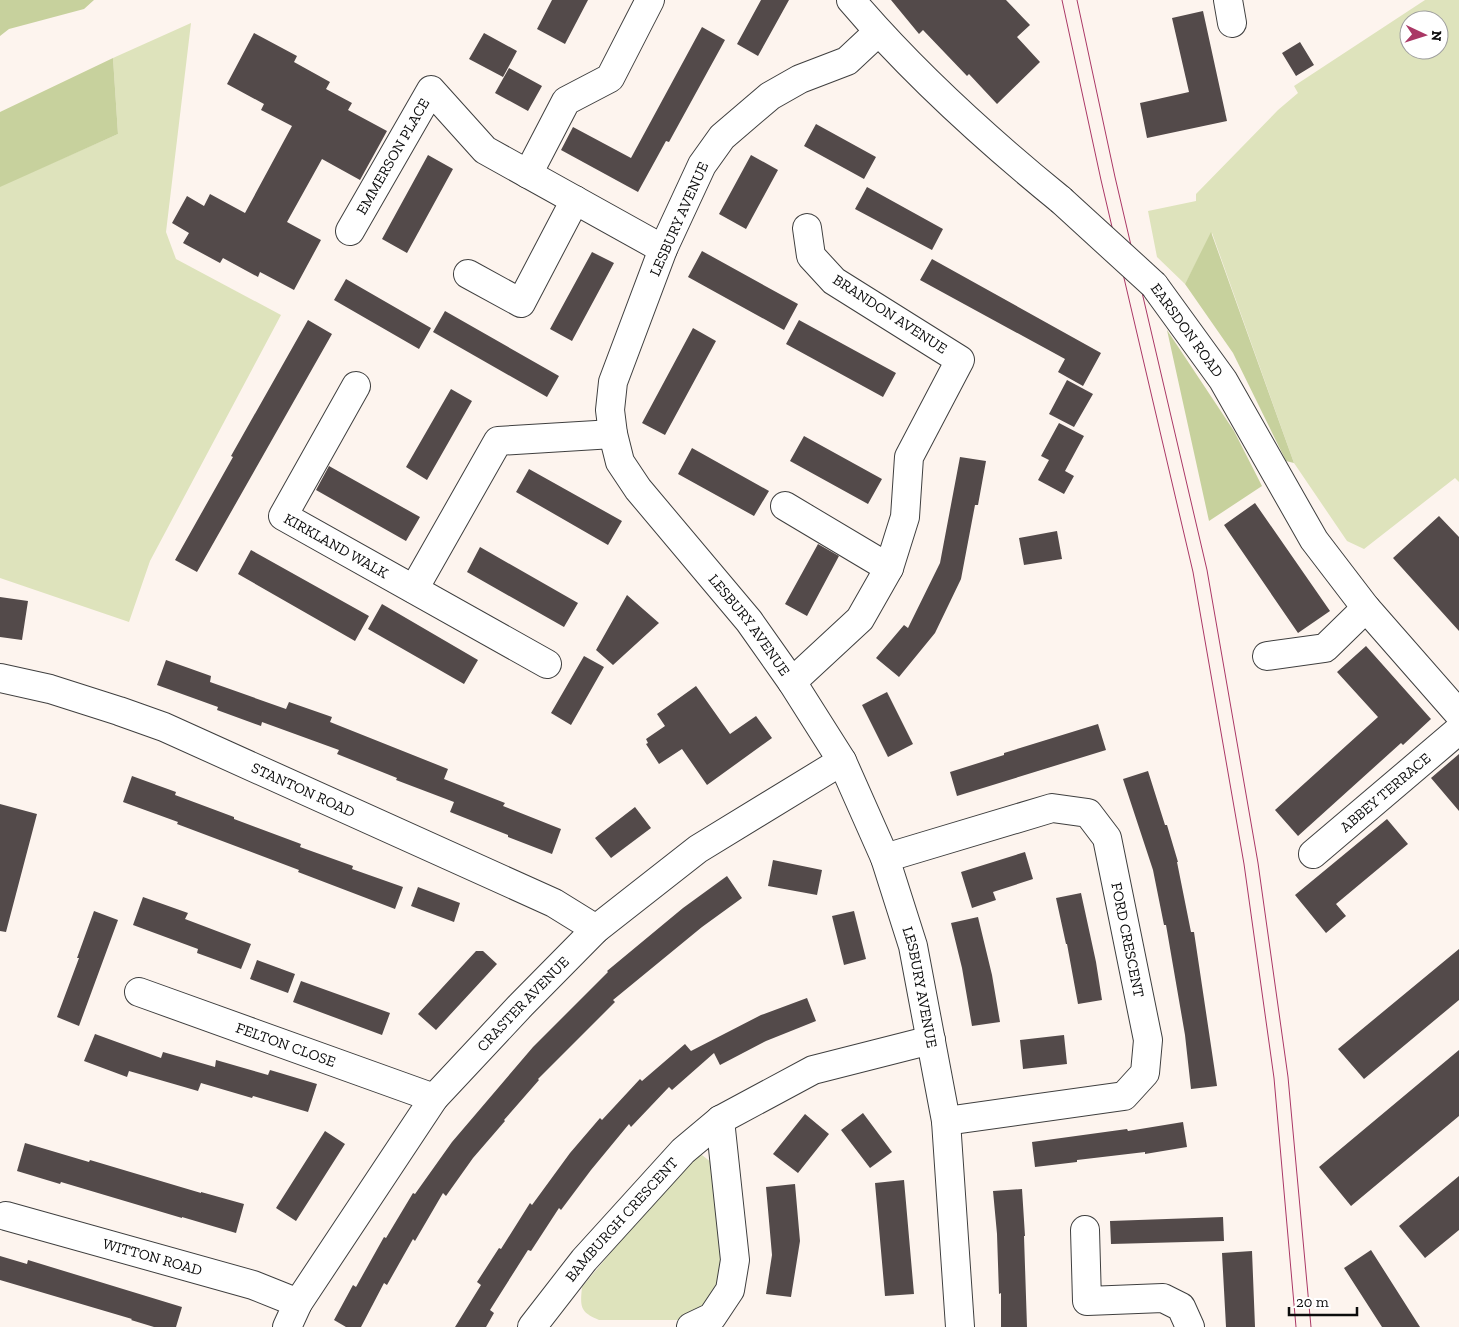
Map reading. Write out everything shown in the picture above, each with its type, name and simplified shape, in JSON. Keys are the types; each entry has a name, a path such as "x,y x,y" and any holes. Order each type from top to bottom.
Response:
{"street":[{"path":"528,174 566,101 610,78 650,0"},
{"name":"EARSDON ROAD","path":"851,0 878,32 939,95 1010,159 1061,200 1154,285 1224,380 1314,540 1366,608 1459,714"},
{"name":"LESBURY AVENUE","path":"878,32 846,61 800,79 770,96 722,136 702,165 663,250 613,382 610,410 613,434 620,462 638,489 748,621 792,682 842,761 885,858 913,946 946,1121 960,1327"},
{"name":"EMMERSON PLACE","path":"350,231 431,90 485,150 663,250"},
{"path":"468,274 521,302 574,200"},
{"name":"BRANDON AVENUE","path":"792,682 860,619 889,568 904,517 909,457 960,360 834,282 811,256 808,228"},
{"name":"KIRKLAND WALK","path":"356,386 283,516 547,664"},
{"path":"414,589 498,441 613,434"},
{"path":"785,506 889,568"},
{"path":"1267,656 1325,648 1366,608"},
{"name":"STANTON ROAD","path":"0,678 50,689 164,727 554,903 596,929"},
{"name":"ABBEY TERRACE","path":"1312,854 1459,730"},
{"name":"CRASTER AVENUE","path":"293,1315 434,1098 521,1005 596,929 698,849 842,761"},
{"name":"FORD CRESCENT","path":"885,858 1052,808 1088,813 1107,838 1148,1040 1145,1073 1124,1096 946,1121"},
{"name":"FELTON CLOSE","path":"139,992 434,1098"},
{"name":"BAMBURGH CRESCENT","path":"532,1327 584,1260 669,1166 683,1151 720,1120 813,1070 931,1040"},
{"path":"691,1327 712,1318 730,1290 735,1260 720,1120"},
{"name":"WITTON ROAD","path":"6,1216 253,1285 293,1315"},
{"path":"1085,1230 1087,1301 1163,1298 1181,1307 1190,1327"}],"green space":[{"path":"0,0 94,0 84,9 9,29 0,36"},
{"path":"1425,0 1459,0 1459,482 1455,478 1364,549 1347,541 1294,463 1212,233 1185,284 1157,257 1148,211 1196,201 1196,194 1278,110 1298,93 1294,86 1399,17 1399,60 1449,60 1449,10 1410,10"},
{"path":"191,23 166,232 176,259 281,315 150,561 129,622 0,578 0,186 118,134 113,58"},
{"path":"113,58 118,134 0,187 0,112"},
{"path":"1211,232 1294,463 1286,461 1233,353 1185,284"},
{"path":"1167,330 1234,431 1262,486 1209,521"},
{"path":"702,1155 717,1167 727,1264 706,1309 685,1320 599,1320 588,1314 581,1304 582,1287 687,1161"}],"building":[{"path":"552,0 588,0 565,44 537,29"},
{"path":"761,0 789,0 758,56 737,44"},
{"path":"891,0 1006,0 1030,25 1017,37 1040,62 997,104 923,30 919,34"},
{"path":"1203,11 1227,121 1147,138 1140,103 1189,92 1172,18"},
{"path":"702,27 725,40 669,142 666,141 638,192 561,150 573,127 631,158"},
{"path":"254,33 297,56 294,62 330,82 326,89 352,103 348,110 387,131 360,180 322,159 287,222 321,240 294,290 260,272 258,277 223,258 220,263 183,243 189,233 172,223 187,196 204,206 210,194 245,213 292,126 261,110 264,104 227,84"},
{"path":"484,33 517,51 503,77 469,59"},
{"path":"1300,42 1314,65 1296,76 1282,53"},
{"path":"509,68 542,86 528,111 495,93"},
{"path":"816,124 876,157 864,179 804,146"},
{"path":"428,155 453,169 407,253 382,239"},
{"path":"751,155 778,170 746,229 719,214"},
{"path":"867,187 943,229 932,250 855,209"},
{"path":"702,251 798,304 784,330 688,277"},
{"path":"592,252 614,263 572,341 550,329"},
{"path":"932,259 1101,353 1083,386 1058,372 1065,359 920,280"},
{"path":"346,279 431,328 419,349 334,300"},
{"path":"445,311 559,376 547,397 433,332"},
{"path":"308,320 332,334 197,572 175,560"},
{"path":"799,320 896,373 883,397 786,344"},
{"path":"693,328 716,341 665,435 642,423"},
{"path":"1067,380 1093,394 1074,427 1049,414"},
{"path":"451,389 472,401 427,480 406,467"},
{"path":"1059,423 1084,436 1065,471 1074,476 1064,494 1038,480 1049,460 1041,456"},
{"path":"804,436 882,479 868,504 790,461"},
{"path":"692,448 769,491 754,516 678,474"},
{"path":"960,457 986,461 978,505 975,505 961,579 935,633 899,677 876,658 904,625 908,628 940,563"},
{"path":"329,466 420,517 406,541 316,490"},
{"path":"529,469 622,521 608,545 516,492"},
{"path":"1255,503 1330,611 1298,633 1224,525"},
{"path":"1439,516 1459,537 1459,631 1393,558"},
{"path":"1057,531 1062,559 1024,565 1019,538"},
{"path":"818,544 839,556 807,616 785,604"},
{"path":"480,547 578,603 564,627 467,572"},
{"path":"251,550 369,616 355,641 238,574"},
{"path":"627,595 659,623 613,665 596,650"},
{"path":"0,597 28,601 22,640 0,637"},
{"path":"382,604 478,660 464,684 368,629"},
{"path":"1366,646 1431,719 1403,745 1401,743 1298,836 1275,810 1378,717 1337,672"},
{"path":"584,656 604,667 571,725 551,713"},
{"path":"166,660 211,676 210,682 286,709 289,702 332,717 330,722 448,769 444,779 505,803 503,806 561,829 552,854 450,812 454,802 396,780 397,778 337,754 339,750 262,722 261,726 217,710 218,707 157,685"},
{"path":"696,686 730,734 756,716 772,738 707,785 682,749 659,764 646,744 648,743 646,739 665,726 657,714"},
{"path":"887,692 913,744 888,757 862,705"},
{"path":"1098,724 1106,750 957,796 950,772"},
{"path":"1459,754 1459,811 1431,778"},
{"path":"1148,771 1178,862 1191,932 1194,932 1217,1086 1191,1089 1185,1035 1166,925 1164,925 1153,870 1123,779"},
{"path":"132,776 176,792 175,795 234,817 234,819 301,844 300,847 353,866 352,869 403,887 395,909 177,824 178,822 123,802"},
{"path":"0,804 37,814 6,932 0,931"},
{"path":"635,807 651,828 611,858 595,838"},
{"path":"1387,819 1408,844 1336,904 1346,916 1326,933 1295,895"},
{"path":"1025,852 1033,879 993,892 996,900 972,908 961,872"},
{"path":"773,860 822,870 817,895 768,886"},
{"path":"727,876 742,898 702,927 613,1000 615,1002 538,1079 473,1158 446,1196 443,1193 415,1241 413,1239 387,1285 384,1283 361,1327 346,1327 334,1320 353,1285 356,1287 384,1237 386,1238 413,1193 415,1194 452,1142 533,1047 607,971 683,908"},
{"path":"418,887 460,903 454,922 411,906"},
{"path":"1081,893 1102,1000 1078,1004 1056,898"},
{"path":"143,897 188,913 185,919 251,944 241,969 197,953 198,949 133,925"},
{"path":"94,911 118,920 79,1026 57,1017"},
{"path":"854,911 866,959 844,965 832,916"},
{"path":"978,917 992,975 1000,1022 972,1026 962,968 951,923"},
{"path":"1459,949 1459,1000 1364,1079 1338,1049"},
{"path":"476,951 483,951 497,964 436,1030 418,1014"},
{"path":"257,960 295,974 288,993 250,979"},
{"path":"301,981 390,1013 382,1035 293,1002"},
{"path":"807,998 816,1021 766,1041 720,1065 714,1053 672,1090 669,1087 631,1127 629,1124 561,1210 559,1208 531,1251 528,1250 490,1310 494,1313 486,1327 455,1327 481,1285 477,1282 499,1248 501,1249 530,1203 532,1205 570,1153 600,1118 602,1120 640,1079 642,1081 685,1044 691,1051 761,1015"},
{"path":"95,1034 161,1058 163,1052 215,1067 216,1060 268,1075 270,1070 317,1084 308,1112 201,1083 198,1091 129,1071 127,1077 84,1061"},
{"path":"1064,1035 1067,1064 1023,1069 1020,1040"},
{"path":"1459,1050 1459,1116 1351,1206 1319,1167"},
{"path":"863,1113 892,1152 870,1168 841,1130"},
{"path":"805,1114 829,1134 798,1173 773,1154"},
{"path":"1183,1122 1187,1147 1035,1167 1032,1142 1127,1129 1128,1131"},
{"path":"325,1131 345,1144 296,1221 276,1208"},
{"path":"25,1143 244,1204 236,1233 17,1171"},
{"path":"1459,1176 1459,1230 1425,1258 1399,1226"},
{"path":"904,1180 914,1294 885,1296 875,1183"},
{"path":"795,1184 800,1241 791,1297 766,1294 772,1255 766,1187"},
{"path":"1022,1189 1027,1327 1001,1327 1001,1293 999,1294 993,1191"},
{"path":"1223,1217 1224,1241 1111,1244 1110,1221"},
{"path":"1371,1250 1420,1327 1382,1327 1344,1268"},
{"path":"1252,1251 1255,1327 1226,1327 1222,1253"},
{"path":"0,1256 27,1264 28,1260 182,1307 176,1327 154,1327 0,1280"}],"tram line":[{"path":"1062,0 1101,180 1193,572 1244,864 1274,1078 1296,1327"},
{"path":"1077,0 1115,177 1207,570 1258,863 1288,1077 1311,1327"}]}
